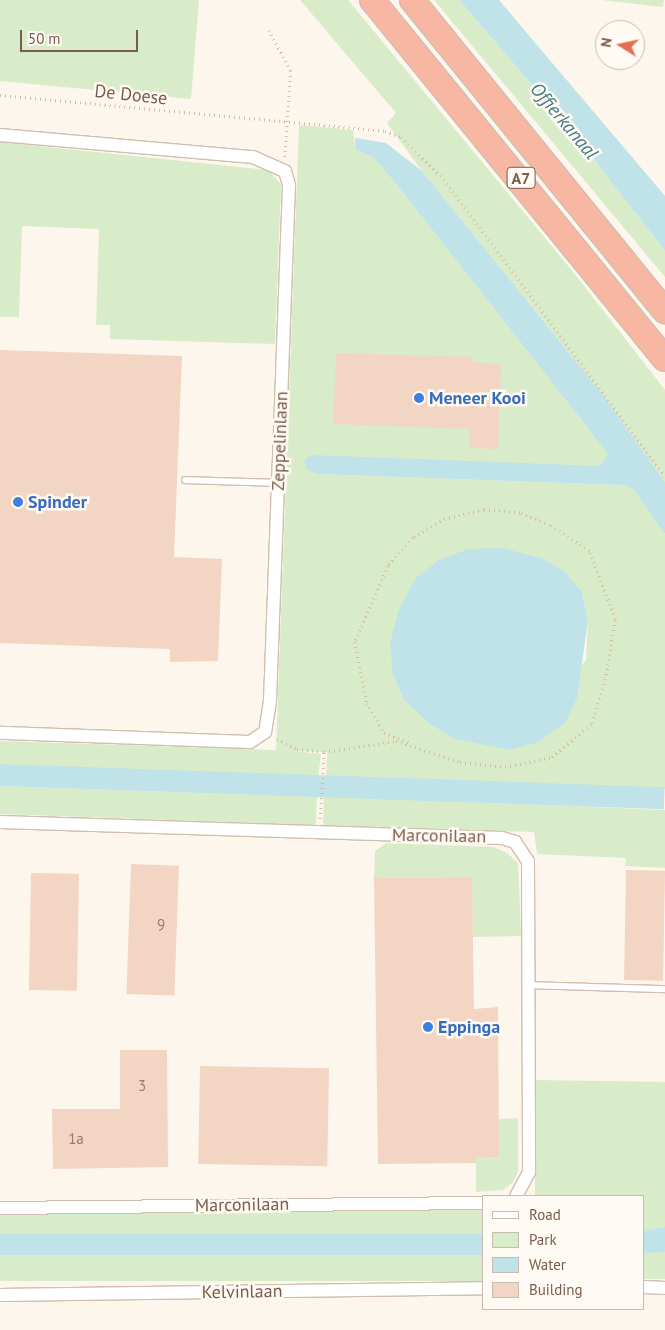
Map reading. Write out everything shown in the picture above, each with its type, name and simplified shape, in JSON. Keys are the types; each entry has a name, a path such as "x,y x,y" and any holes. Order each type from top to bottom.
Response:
{"highway":[{"name":"A7","path":"372,0 665,359"},
{"name":"A7","path":"412,0 665,311"}],"street":[{"path":"0,134 253,157 285,171"},
{"name":"Zeppelinlaan","path":"264,732 270,701 289,185 285,171"},
{"path":"0,733 250,742 264,732"},
{"name":"Marconilaan","path":"0,822 502,838 515,842 528,861 529,1172 517,1195"},
{"name":"Marconilaan","path":"0,1208 482,1203"},
{"path":"645,1286 665,1288"},
{"name":"Kelvinlaan","path":"0,1295 482,1288"}],"lane":[{"path":"184,480 278,483"},
{"path":"528,985 665,989"}],"path":[{"path":"269,30 291,71 285,171"},
{"name":"De Doese","path":"0,95 259,121 385,131 416,148 444,178 665,475"},
{"path":"264,732 297,749 324,752 396,741 412,744 460,762 505,767 552,757 592,723 615,619 589,551 550,525 520,513 484,510 445,519 413,538 388,566 355,642 367,703 384,733 412,744"},
{"path":"319,833 324,752"}],"green space":[{"path":"0,0 199,0 191,99 0,81"},
{"path":"300,0 348,0 574,273 665,390 665,482 603,395 422,171 387,123 396,113"},
{"path":"434,0 459,0 575,135 665,251 665,277"},
{"path":"601,0 664,0 663,7"},
{"path":"299,125 353,130 355,149 374,158 397,185 608,454 601,466 307,470 316,474 623,485 633,489 665,534 665,789 326,778 327,752 292,751 321,754 318,778 0,764 0,741 276,750","holes":["582,592 588,620 586,660 509,750 454,739 428,723 404,700 393,675"]},
{"path":"0,142 268,170 281,184 275,344 110,339 110,325 96,325 99,229 22,226 19,317 0,317"},
{"path":"0,786 317,797 316,825 0,814"},
{"path":"324,796 665,810 665,868 625,866 626,858 537,854 534,832 323,825"},
{"path":"386,843 493,847 507,853 518,863 521,936 473,937 472,877 374,878 375,851"},
{"path":"535,1080 665,1082 665,1227 645,1231 645,1195 535,1195"},
{"path":"518,1118 518,1172 513,1182 503,1190 476,1192 476,1158 499,1157 498,1119"},
{"path":"0,1206 482,1206 482,1234 0,1234"},
{"path":"645,1252 665,1252 665,1279 645,1279"},
{"path":"0,1255 482,1255 482,1281 0,1281"}],"water":[{"name":"Offierkanaal","path":"459,0 499,0 665,196 665,251 575,135"},
{"path":"355,138 386,143 422,171 603,395 665,482 665,534 633,489 623,485 316,474 307,470 304,461 311,455 600,466 608,454 397,185 374,158 355,149"},
{"path":"502,548 542,558 565,572 582,592 588,620 577,698 565,723 538,742 509,750 454,739 428,723 404,700 393,675 390,643 399,609 416,578 439,560 468,549"},
{"path":"0,764 665,787 664,809 0,786"},
{"path":"665,1227 665,1252 645,1253 645,1231"},
{"path":"0,1234 482,1234 482,1255 0,1255"}],"building":[{"path":"0,350 182,356 174,557 222,559 218,661 170,662 170,649 0,643"},
{"path":"336,353 473,357 472,362 501,364 498,449 469,448 470,429 333,424"},
{"path":"131,864 179,866 174,996 126,994"},
{"path":"626,870 665,871 663,981 624,980"},
{"path":"31,873 79,874 77,991 29,990"},
{"path":"472,877 474,1009 498,1007 499,1157 476,1158 476,1163 378,1164 374,878"},
{"path":"120,1050 167,1050 168,1167 53,1169 52,1109 120,1109"},
{"path":"200,1066 329,1068 327,1166 198,1164"}],"place":[{"name":"Meneer Kooi","path":"419,398"},
{"name":"Spinder","path":"18,502"},
{"name":"Eppinga","path":"428,1027"}]}
